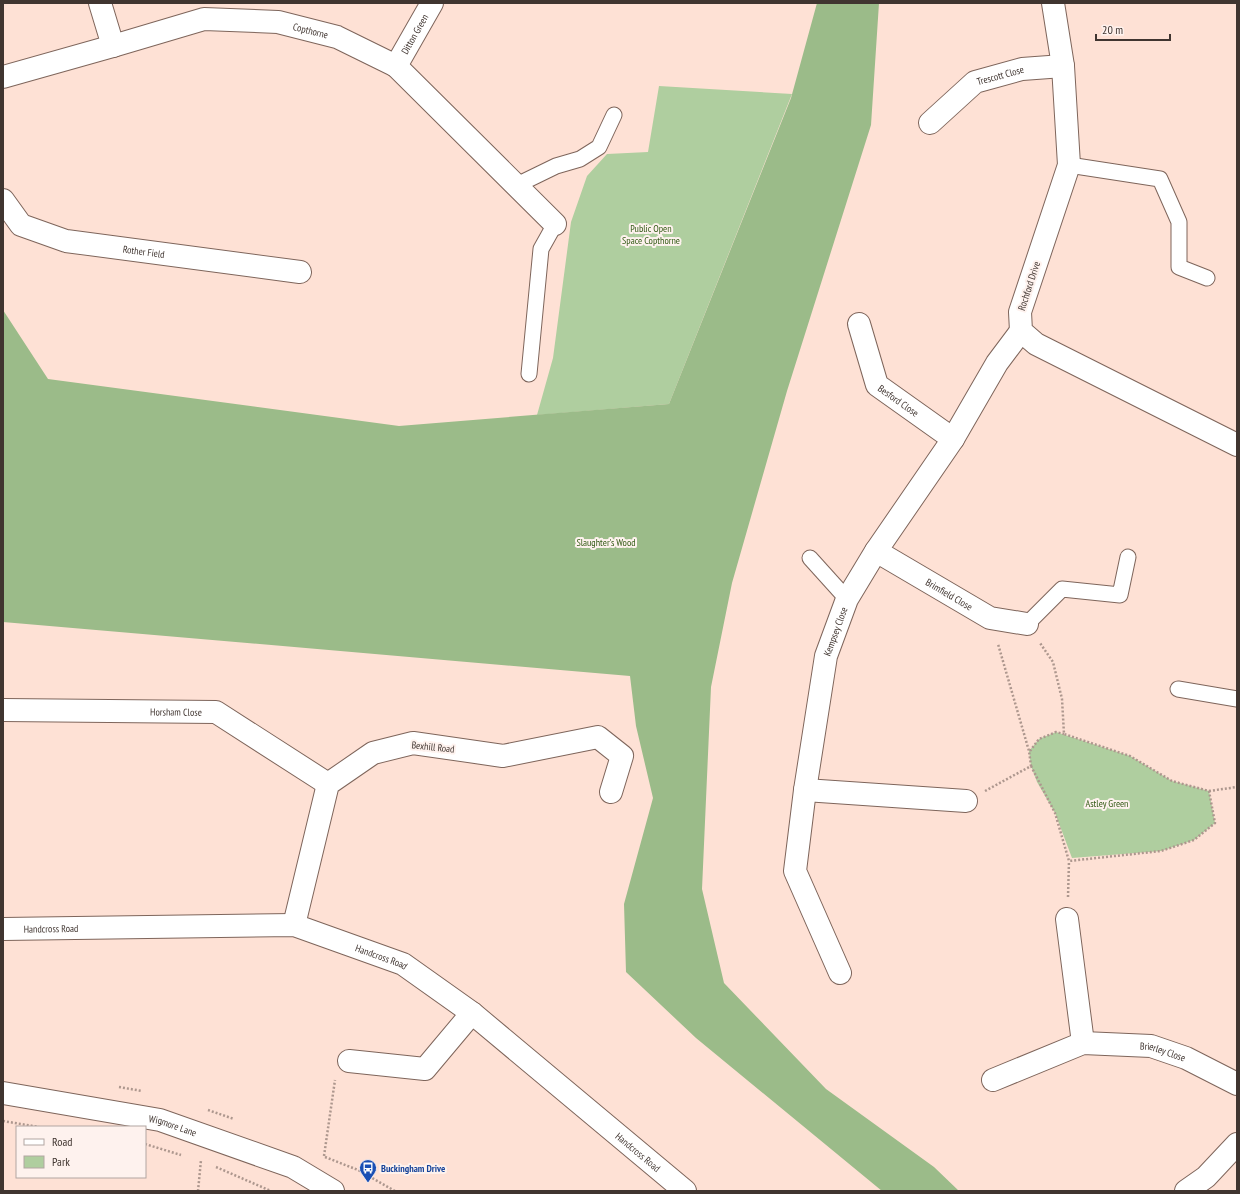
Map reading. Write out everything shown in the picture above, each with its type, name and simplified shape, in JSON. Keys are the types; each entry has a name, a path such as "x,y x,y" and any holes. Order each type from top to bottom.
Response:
{"street":[{"path":"100,3 113,46"},
{"name":"Ditton Green","path":"396,66 432,3"},
{"name":"Rochford Drive","path":"1021,331 1020,312 1070,166 1063,66 1053,3"},
{"name":"Copthorne","path":"3,77 204,19 278,22 337,37 396,66 555,224"},
{"name":"Trescott Close","path":"930,123 975,82 1022,69 1063,66"},
{"name":"Rother Field","path":"3,200 21,225 66,242 300,272"},
{"name":"Besford Close","path":"859,324 877,385 953,439"},
{"path":"1021,331 1036,344 1237,445"},
{"name":"Kempsey Close","path":"840,973 795,871 805,790 826,656 847,599 876,551 953,439 997,363 1021,331"},
{"name":"Brimfield Close","path":"876,551 990,618 1027,624"},
{"name":"Horsham Close","path":"3,710 216,712 328,784"},
{"name":"Bexhill Road","path":"328,784 372,753 412,743 503,756 598,737 622,756 610,792"},
{"path":"294,925 328,784"},
{"path":"805,790 966,801"},
{"path":"1067,919 1083,1043"},
{"name":"Handcross Road","path":"3,929 294,925 403,964 472,1013 685,1191"},
{"path":"349,1061 425,1069 472,1013"},
{"name":"Brierley Close","path":"993,1080 1083,1043 1151,1046 1186,1058 1237,1084"},
{"name":"Wigmore Lane","path":"3,1093 160,1120 293,1167 333,1191"},
{"path":"1186,1191 1206,1177 1237,1144"}],"lane":[{"path":"517,185 556,166 580,159 599,147 614,115"},
{"path":"1070,166 1160,179 1179,222 1179,267 1207,278"},
{"path":"529,374 541,250 555,224"},
{"path":"1027,624 1062,589 1120,595 1128,557"},
{"path":"810,558 847,599"},
{"path":"1178,689 1237,699"}],"path":[{"path":"990,618 1030,751 1031,766 1055,813 1069,861 1067,919"},
{"path":"1027,624 1053,662 1062,699 1064,734"},
{"path":"1030,751 1039,739 1056,732 1130,756 1172,781 1209,791 1237,787"},
{"path":"966,801 1031,766"},
{"path":"1069,861 1161,851 1194,840 1216,823 1209,791"},
{"path":"324,1156 335,1080 349,1061"},
{"path":"3,1121 33,1126"},
{"path":"146,1144 187,1156"},
{"path":"194,1158 208,1163"},
{"path":"198,1191 201,1160"},
{"path":"215,1166 271,1191"}],"green space":[{"name":"Slaughter's Wood","path":"817,3 879,3 871,125 787,391 732,583 711,687 702,889 724,983 826,1089 934,1167 959,1191 882,1191 696,1038 626,972 624,904 653,798 636,726 630,676 3,622 3,310 48,379 399,426 669,404 791,98"},
{"name":"Public Open Space Copthorne","path":"659,86 792,94 669,404 537,415 553,358 571,222 587,176 607,154 648,152"},
{"name":"Astley Green","path":"1056,732 1130,756 1172,781 1209,791 1215,823 1194,840 1161,851 1072,858 1055,813 1037,782 1031,766 1029,751 1039,739"}],"place":[{"name":"Buckingham Drive","path":"368,1183"}]}
